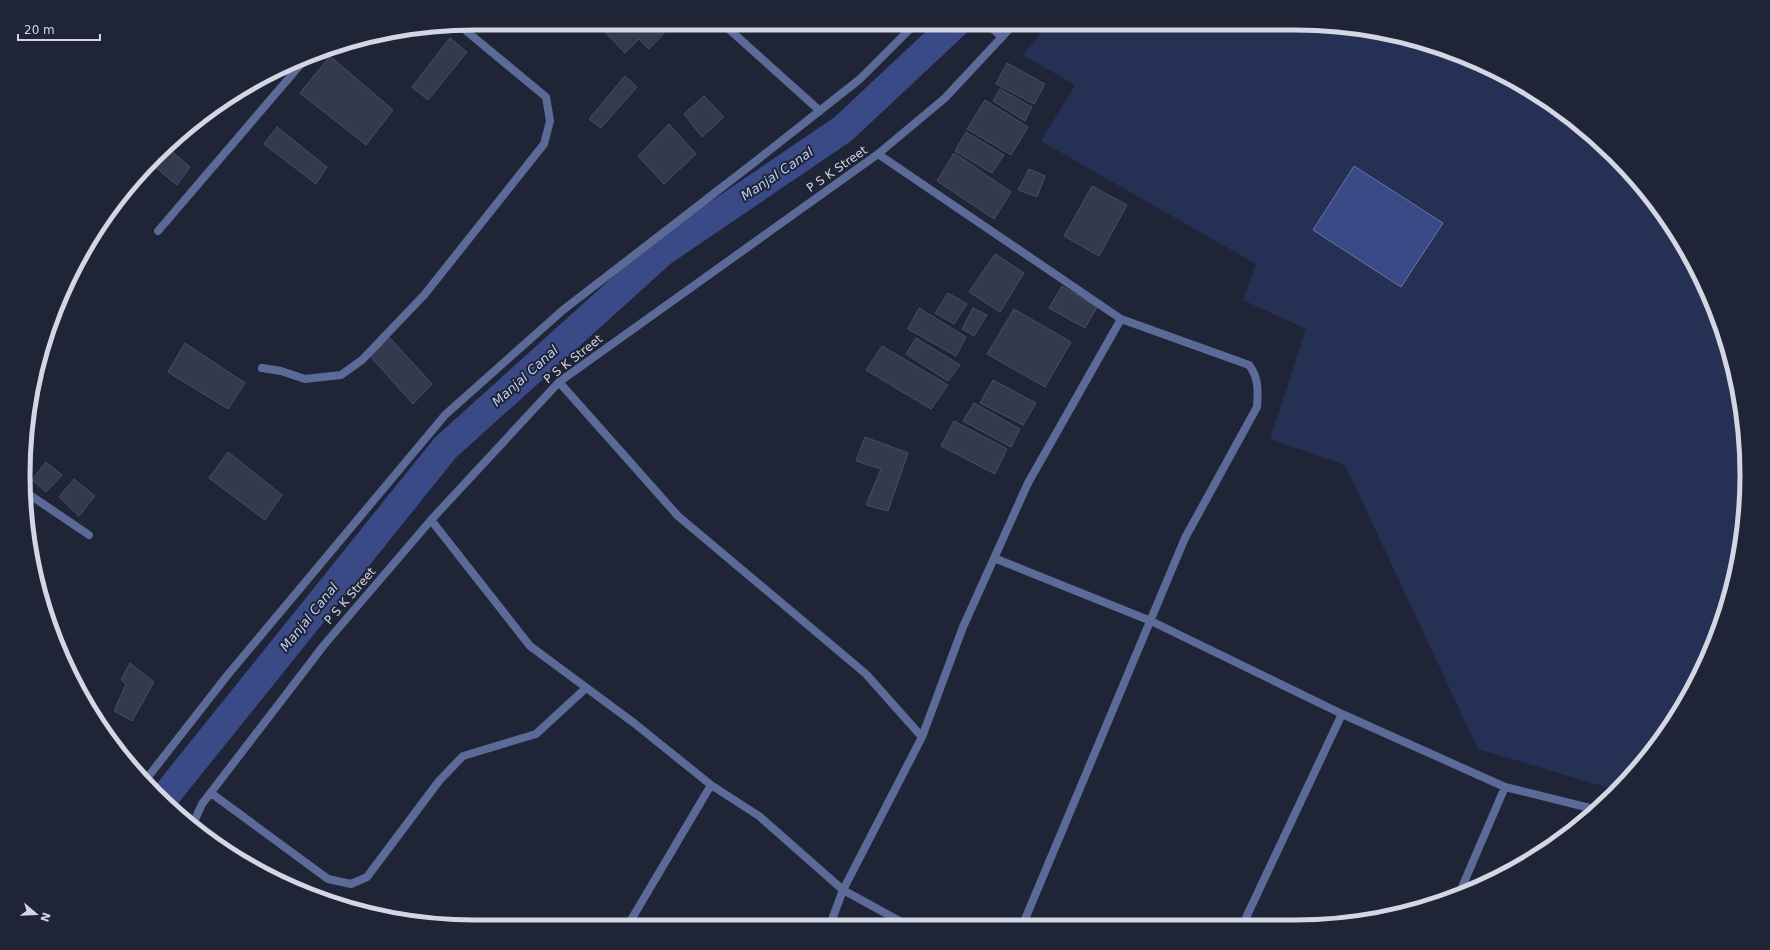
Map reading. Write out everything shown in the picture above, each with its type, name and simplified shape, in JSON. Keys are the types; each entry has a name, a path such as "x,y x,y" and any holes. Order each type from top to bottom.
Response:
{"street":[{"path":"262,368 281,371 305,379 341,375 362,360 425,294 544,144 550,121 546,97 465,30"},
{"path":"730,30 820,111"},
{"path":"148,777 226,677 445,415 563,310 860,79 910,30"},
{"path":"994,30 1001,36"},
{"name":"P S K Street","path":"195,820 202,804 324,645 431,520 558,382 878,154 945,98 1008,30"},
{"path":"158,231 299,67"},
{"path":"878,154 1121,319 1249,364 1255,373 1258,385 1257,407 1185,538 1025,920"},
{"path":"832,920 843,890 922,737 963,627 1028,483 1121,319"},
{"path":"558,382 678,516 866,674 922,737"},
{"path":"31,496 89,535"},
{"path":"431,520 530,646 711,785 759,816 843,890 898,920"},
{"path":"994,558 1151,621 1342,714 1506,787 1590,808"},
{"path":"211,793 328,879 351,884 366,877 439,781 463,756 536,734 586,688"},
{"path":"1245,920 1342,714"},
{"path":"632,920 711,785"},
{"path":"1462,887 1506,787"}],"shaded area":[{"path":"1043,30 1324,31 1353,34 1410,45 1465,64 1492,76 1542,105 1566,122 1610,160 1648,204 1665,228 1694,278 1706,305 1725,360 1736,417 1739,446 1739,504 1736,533 1725,590 1706,645 1694,672 1680,698 1648,746 1611,789 1478,749 1345,465 1270,439 1306,329 1243,300 1256,264 1041,141 1075,85 1023,55"},
{"path":"1354,166 1443,223 1401,287 1313,230"}],"building":[{"path":"667,30 649,49 639,39 625,53 604,31"},
{"path":"450,38 467,52 428,100 412,87"},
{"path":"330,56 393,110 366,145 300,93"},
{"path":"1007,63 1045,84 1034,104 996,84"},
{"path":"625,76 637,87 601,128 589,119"},
{"path":"1000,89 1032,107 1025,121 993,101"},
{"path":"704,96 724,117 702,137 684,114"},
{"path":"985,100 1028,127 1011,155 967,129"},
{"path":"669,124 696,154 664,184 638,156"},
{"path":"277,127 327,167 316,184 264,144"},
{"path":"966,132 1004,155 992,173 955,151"},
{"path":"171,150 190,167 177,185 154,166"},
{"path":"954,153 1011,192 994,219 937,181"},
{"path":"1029,169 1045,176 1037,197 1018,190"},
{"path":"1092,186 1127,205 1099,256 1064,236"},
{"path":"995,254 1024,273 1000,312 969,292"},
{"path":"1062,286 1097,307 1085,328 1049,308"},
{"path":"948,293 967,304 954,324 935,313"},
{"path":"919,308 966,337 956,356 908,329"},
{"path":"973,308 987,315 974,336 962,329"},
{"path":"1014,309 1071,342 1045,387 987,354"},
{"path":"390,338 432,384 413,404 370,356"},
{"path":"916,338 960,365 948,381 906,354"},
{"path":"185,343 245,383 228,409 168,372"},
{"path":"882,346 948,385 931,409 866,370"},
{"path":"993,380 1036,403 1023,425 980,403"},
{"path":"974,403 1020,429 1011,447 963,421"},
{"path":"954,421 1007,449 995,474 941,446"},
{"path":"865,437 908,453 888,511 866,505 881,469 856,461"},
{"path":"228,452 282,495 265,520 209,478"},
{"path":"46,462 62,475 46,492 32,480"},
{"path":"74,479 95,496 79,516 59,497"},
{"path":"130,663 154,682 132,721 114,711 126,684 121,680"}],"waterway":[{"name":"Manjal Canal","path":"166,795 445,448 662,252 843,129 949,30"}]}
